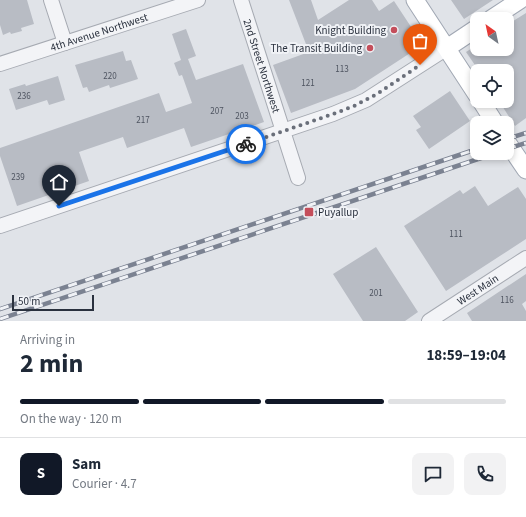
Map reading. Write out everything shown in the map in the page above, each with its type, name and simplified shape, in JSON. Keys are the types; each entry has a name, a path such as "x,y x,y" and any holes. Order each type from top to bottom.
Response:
{"main road":[{"path":"415,0 470,84"},
{"path":"502,12 520,0"},
{"path":"446,48 470,33"},
{"path":"514,152 526,170"}],"street":[{"path":"51,0 65,43"},
{"name":"4th Avenue Northwest","path":"0,64 198,0"},
{"name":"2nd Street Northwest","path":"241,0 298,178"},
{"path":"0,226 333,114 366,100 446,48"},
{"name":"West Main","path":"429,321 526,258"}],"building":[{"path":"0,0 27,0 34,24 21,28 22,31 11,34 10,32 3,35 0,25"},
{"path":"289,0 311,0 318,20 349,0 372,0 379,11 394,1 421,42 421,46 355,89 291,113 273,65 309,52"},
{"path":"451,0 493,0 475,12 470,12 470,15 464,19"},
{"path":"526,13 526,118 515,126 514,116 509,116 503,108 514,108 514,64 474,64 466,52 470,49 470,56 514,56 514,21"},
{"path":"186,29 196,56 188,59 196,80 243,64 264,122 191,147 184,128 127,148 123,137 79,152 89,181 17,206 0,156 0,148 159,93 166,112 192,103 182,75 179,76 174,63 181,60 172,34"},
{"path":"123,51 126,61 131,60 138,79 110,88 109,85 89,92 87,87 83,88 75,65"},
{"path":"58,76 65,100 49,105 47,100 16,110 9,89 25,84 26,86"},
{"path":"450,91 470,121 429,149 416,130 421,127 413,116"},
{"path":"475,186 488,206 518,187 526,199 526,239 446,291 404,226 460,190 463,194"},
{"path":"376,247 418,312 405,321 363,321 333,274"},
{"path":"526,274 526,301 522,304 526,311 526,321 472,321 467,313"}],"railway":[{"path":"514,137 526,133"},
{"path":"514,147 526,143"},
{"path":"0,309 470,151"},
{"path":"0,319 475,160"}],"way so far":[{"path":"246,144 354,106 377,94 420,65"}],"place":[{"name":"Knight Building","path":"394,30"},
{"name":"The Transit Building","path":"370,48"},
{"name":"Puyallup","path":"309,212"}],"route":[{"path":"59,206 246,144"}]}
